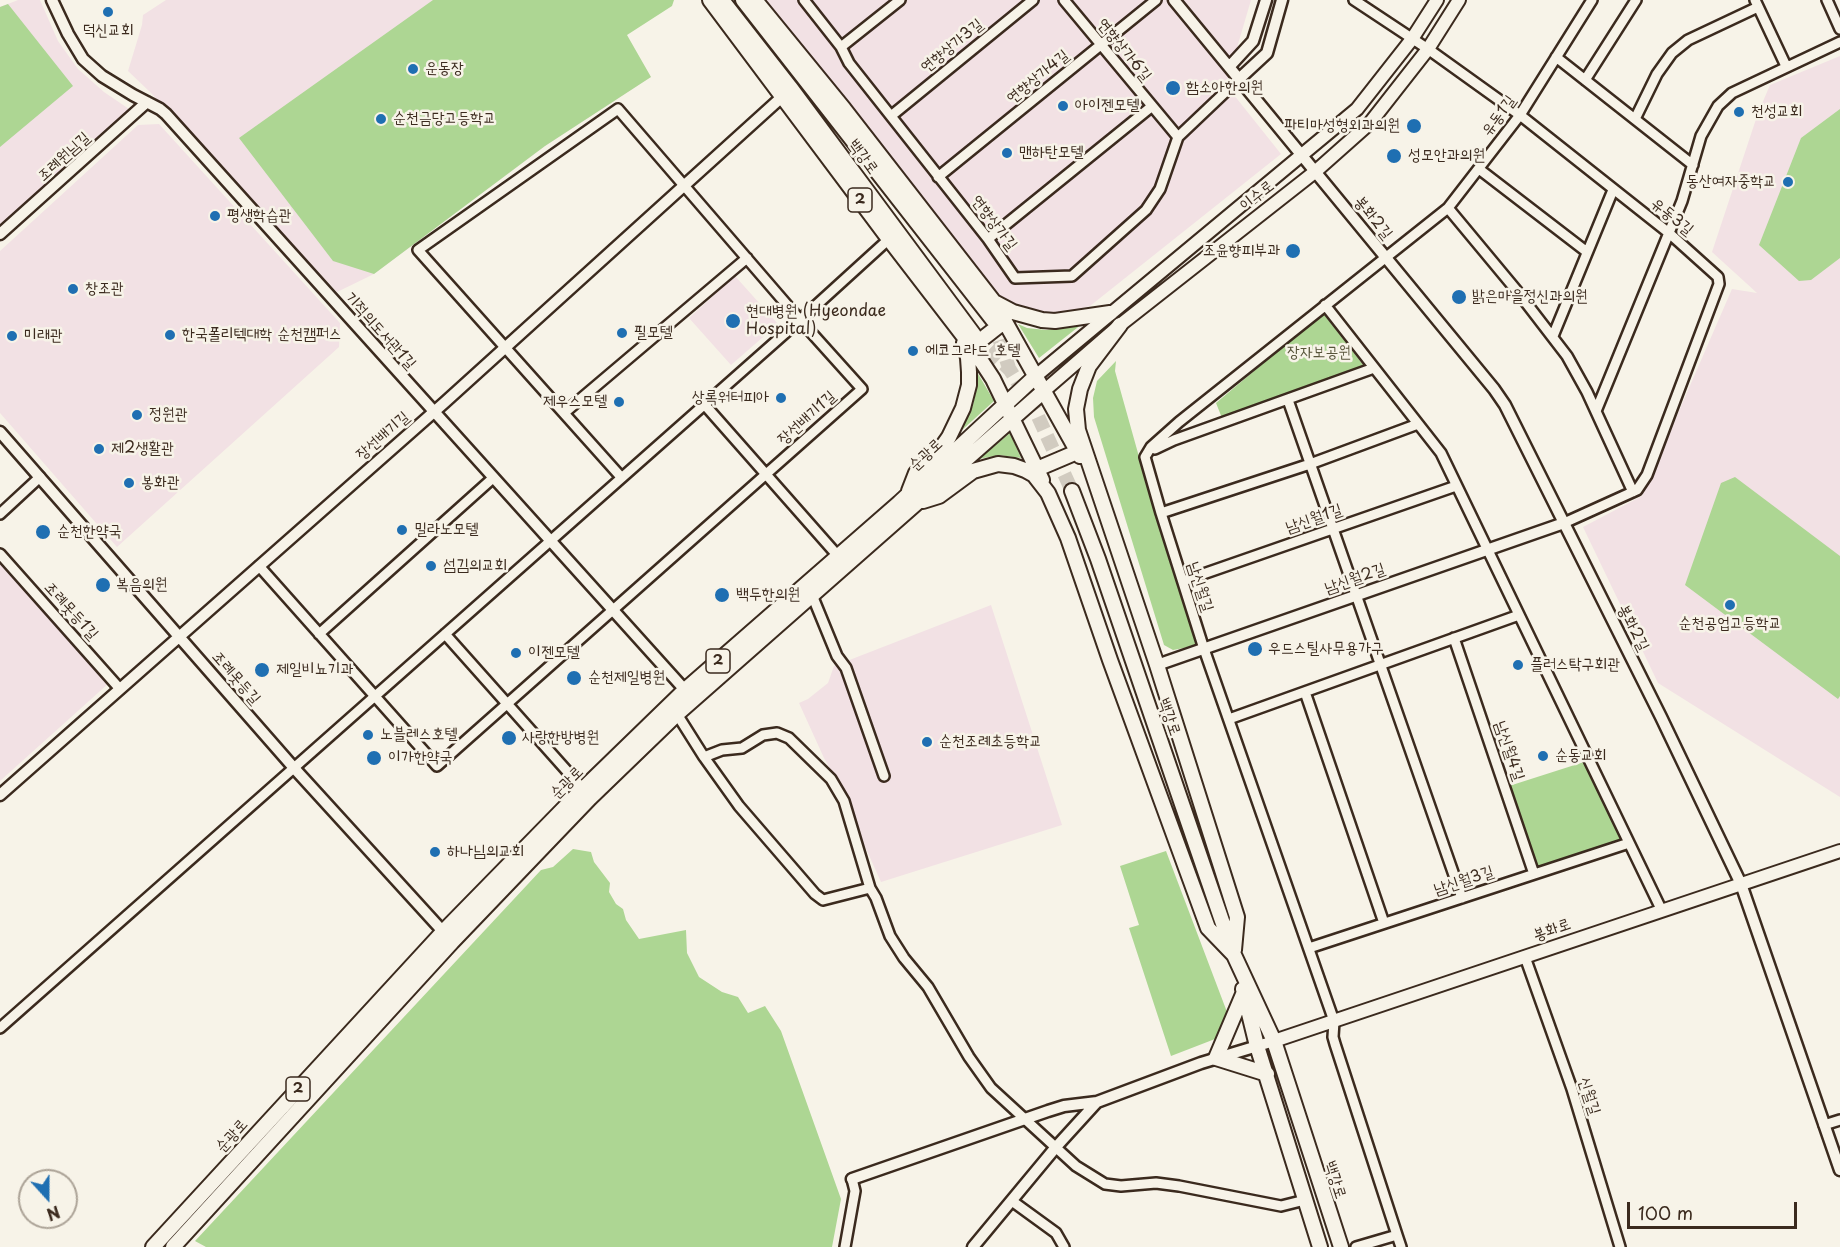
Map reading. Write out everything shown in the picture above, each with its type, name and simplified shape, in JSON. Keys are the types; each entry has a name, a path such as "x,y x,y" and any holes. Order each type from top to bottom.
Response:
{"main road":[{"name":"2","path":"710,0 960,333 968,358 969,372 969,386 963,408 942,447 916,473 913,499"},
{"name":"백강로","path":"722,0 790,87 973,341"},
{"name":"백강로","path":"743,0 999,321"},
{"path":"755,0 844,109 994,302 999,321 1037,375 1077,452 1092,472"},
{"name":"이수로","path":"1037,375 1357,109 1412,39 1437,0"},
{"name":"이수로","path":"1045,390 1120,325 1316,171 1370,123 1428,49 1459,0"},
{"path":"994,302 1013,312 1042,320 1054,321 1110,313"},
{"path":"973,341 999,321"},
{"path":"1120,325 1089,366 1076,408 1078,430 1238,917 1234,955"},
{"name":"2","path":"960,333 973,341 1005,403"},
{"name":"순광로","path":"173,1247 448,937 583,789 674,709 812,595 959,456 1005,403 1037,375"},
{"name":"순광로","path":"959,456 1045,390"},
{"path":"1005,403 1068,538 1208,928 1234,955"},
{"path":"1037,469 1077,452"},
{"path":"913,499 939,496 973,471 998,464 1025,470 1034,476 1048,493"},
{"name":"백강로","path":"1072,490 1098,559 1234,955 1257,1046 1320,1247"},
{"name":"순광로","path":"153,1247 448,937 590,798 674,709 685,690 837,556 913,499"},
{"name":"봉화로","path":"1274,1041 1840,851"},
{"name":"백강로","path":"1234,955 1274,1041 1341,1247"},
{"path":"1244,992 1216,1058 1267,1074"}],"street":[{"name":"기적의도서관1길","path":"52,0 83,59 102,76 166,114 685,690"},
{"name":"연향상가길","path":"804,0 841,47 849,63 988,239 1015,278 1072,276 1146,210 1160,189 1178,137"},
{"path":"841,47 900,0"},
{"name":"연향상가3길","path":"891,116 1033,0"},
{"name":"연향상가6길","path":"1064,0 1178,137"},
{"name":"연향상가4길","path":"938,177 1156,0"},
{"name":"봉화2길","path":"1174,0 1505,405 1662,717 1741,884 1840,1170"},
{"path":"1229,67 1253,41 1266,0"},
{"path":"1178,137 1267,53 1282,0"},
{"name":"유동3길","path":"1354,0 1428,49 1520,115 1669,233 1719,277 1719,284 1647,475 1637,490 1633,492"},
{"name":"유동1길","path":"1386,258 1448,208 1520,115 1592,0"},
{"path":"1585,80 1636,0"},
{"path":"1827,0 1840,29"},
{"path":"1635,119 1657,74 1672,53 1688,40 1757,3 1785,66"},
{"path":"1596,411 1682,201 1701,136 1718,106 1732,93 1840,42"},
{"path":"1556,57 1693,165"},
{"name":"장선배기길","path":"0,795 434,412 783,96"},
{"name":"조례원님길","path":"0,234 147,102"},
{"path":"988,239 1151,107"},
{"path":"621,477 418,250 618,109 800,320"},
{"path":"1479,169 1587,252"},
{"path":"1553,336 1613,190"},
{"path":"1448,208 1567,356 1596,411 1633,492 1564,524"},
{"path":"0,1028 800,320 888,239"},
{"path":"564,413 747,258"},
{"path":"1145,457 1151,447 1179,422 1386,258"},
{"path":"1325,306 1441,453 1662,910"},
{"name":"장선배기1길","path":"374,696 437,766 862,389 800,320"},
{"path":"1145,457 1162,444 1374,368"},
{"path":"1288,400 1462,898"},
{"path":"704,404 837,556"},
{"path":"1161,513 1310,464 1418,424"},
{"name":"조례못등길","path":"0,432 294,768 448,937"},
{"name":"남신월길","path":"1145,457 1204,649 1335,1021 1333,1037 1335,1044 1401,1247"},
{"path":"0,514 40,477"},
{"path":"319,634 493,478"},
{"name":"남신월1길","path":"1183,581 1456,486"},
{"name":"남신월2길","path":"1157,665 1564,524"},
{"name":"조례못등1길","path":"0,554 120,689"},
{"path":"259,566 374,696"},
{"path":"812,595 837,656 846,668 884,776"},
{"path":"1229,719 1519,615"},
{"path":"445,634 583,789"},
{"name":"남신월4길","path":"1454,638 1534,874"},
{"path":"1305,692 1384,923"},
{"path":"674,709 739,806 815,894 823,900 870,888"},
{"path":"705,758 722,750 742,748 763,735 777,733 789,738 831,779 844,801 870,888 890,936 904,958 928,987 969,1057 991,1088 1077,1166 1105,1184 1121,1186 1156,1183 1281,1206 1305,1200"},
{"name":"남신월3길","path":"1309,948 1629,843"},
{"name":"신월길","path":"1525,957 1572,1089 1620,1247"},
{"path":"845,1247 855,1191 852,1179 1064,1106 1097,1102 1216,1058 1274,1041"},
{"path":"973,1247 1056,1146 1097,1102"},
{"path":"1824,1125 1840,1120"},
{"path":"1012,1201 1056,1233 1064,1247"},
{"path":"1356,1247 1397,1235"}],"shaded area":[{"path":"18,0 40,0 58,41 78,69 104,92 129,109 0,227 0,7"},
{"name":"순천금당고등학교","path":"166,0 605,0 651,77 545,146 374,274 337,292 128,71 143,15"},
{"path":"762,0 1251,0 1226,85 1281,154 1090,306 1062,314 1026,311 999,297 848,101"},
{"name":"순천공업고등학교","path":"1840,56 1840,797 1658,683 1583,527 1642,496 1732,289 1757,293 1712,252 1758,113 1770,85"},
{"name":"한국폴리텍대학 순천캠퍼스","path":"159,124 340,323 339,347 117,547 0,413 0,251 138,125"},
{"name":"현대병원 (Hyeondae Hospital)","path":"735,276 778,324 731,365 689,318"},
{"path":"0,563 109,683 0,781"},
{"name":"순천조례초등학교","path":"991,605 1062,825 881,882 842,790 824,758 799,703 808,699 828,683 834,666"}],"green space":[{"name":"운동장","path":"433,0 674,0 672,6 627,35 651,77 545,146 374,274 333,261 239,138"},
{"path":"8,4 73,86 0,147 0,7"},
{"path":"1840,109 1840,258 1811,280 1799,281 1759,245 1801,138"},
{"name":"장자보공원","path":"1323,313 1364,366 1222,418 1216,403"},
{"path":"1018,324 1027,328 1046,330 1082,324 1039,358"},
{"path":"1116,361 1115,371 1143,471 1196,644 1184,648 1173,650 1164,645 1094,417 1093,398 1097,381"},
{"path":"977,372 994,401 962,430 973,405 977,387"},
{"path":"1010,433 1021,458 999,455 979,459"},
{"path":"1735,477 1840,556 1840,696 1838,699 1685,585 1721,483"},
{"path":"1584,762 1622,841 1537,869 1509,786"},
{"path":"573,849 591,852 594,862 610,883 609,892 616,904 623,909 626,920 639,939 686,930 687,953 699,977 722,992 738,997 748,1013 765,1006 781,1031 841,1199 832,1247 206,1247 195,1241 541,870 553,867"},
{"path":"1166,851 1227,1012 1215,1039 1171,1056 1129,928 1139,925 1120,866"}],"tunnel":[{"path":"993,320 1009,368"},
{"path":"974,335 1010,370 1036,412 1072,491"}],"place":[{"name":"덕신교회","path":"108,12"},
{"name":"운동장","path":"413,69"},
{"name":"함소아한의원","path":"1173,88"},
{"name":"아이젠모텔","path":"1063,106"},
{"name":"천성교회","path":"1739,112"},
{"name":"순천금당고등학교","path":"381,119"},
{"name":"파티마성형외과의원","path":"1414,126"},
{"name":"맨하탄모텔","path":"1007,153"},
{"name":"성모안과의원","path":"1394,156"},
{"name":"동산여자중학교","path":"1788,182"},
{"name":"평생학습관","path":"215,216"},
{"name":"조윤향피부과","path":"1293,251"},
{"name":"창조관","path":"73,289"},
{"name":"밝은마을정신과의원","path":"1459,297"},
{"name":"현대병원 (Hyeondae Hospital)","path":"733,321"},
{"name":"필모텔","path":"622,333"},
{"name":"한국폴리텍대학 순천캠퍼스","path":"170,335"},
{"name":"미래관","path":"12,336"},
{"name":"에코그라드 호텔","path":"913,351"},
{"name":"상록워터피아","path":"781,398"},
{"name":"제우스모텔","path":"619,402"},
{"name":"정원관","path":"137,415"},
{"name":"제2생활관","path":"99,449"},
{"name":"봉화관","path":"129,483"},
{"name":"밀라노모텔","path":"402,530"},
{"name":"순천한약국","path":"43,532"},
{"name":"섬김의교회","path":"431,566"},
{"name":"복음의원","path":"103,585"},
{"name":"백두한의원","path":"722,595"},
{"name":"순천공업고등학교","path":"1730,605"},
{"name":"우드스틸사무용가구","path":"1255,649"},
{"name":"이젠모텔","path":"516,653"},
{"name":"플러스탁구회관","path":"1518,665"},
{"name":"제일비뇨기과","path":"262,670"},
{"name":"순천제일병원","path":"574,678"},
{"name":"노블레스호텔","path":"368,735"},
{"name":"사랑한방병원","path":"509,738"},
{"name":"순천조례초등학교","path":"927,742"},
{"name":"순동교회","path":"1543,756"},
{"name":"이가한약국","path":"374,758"},
{"name":"하나님의교회","path":"435,852"}]}
